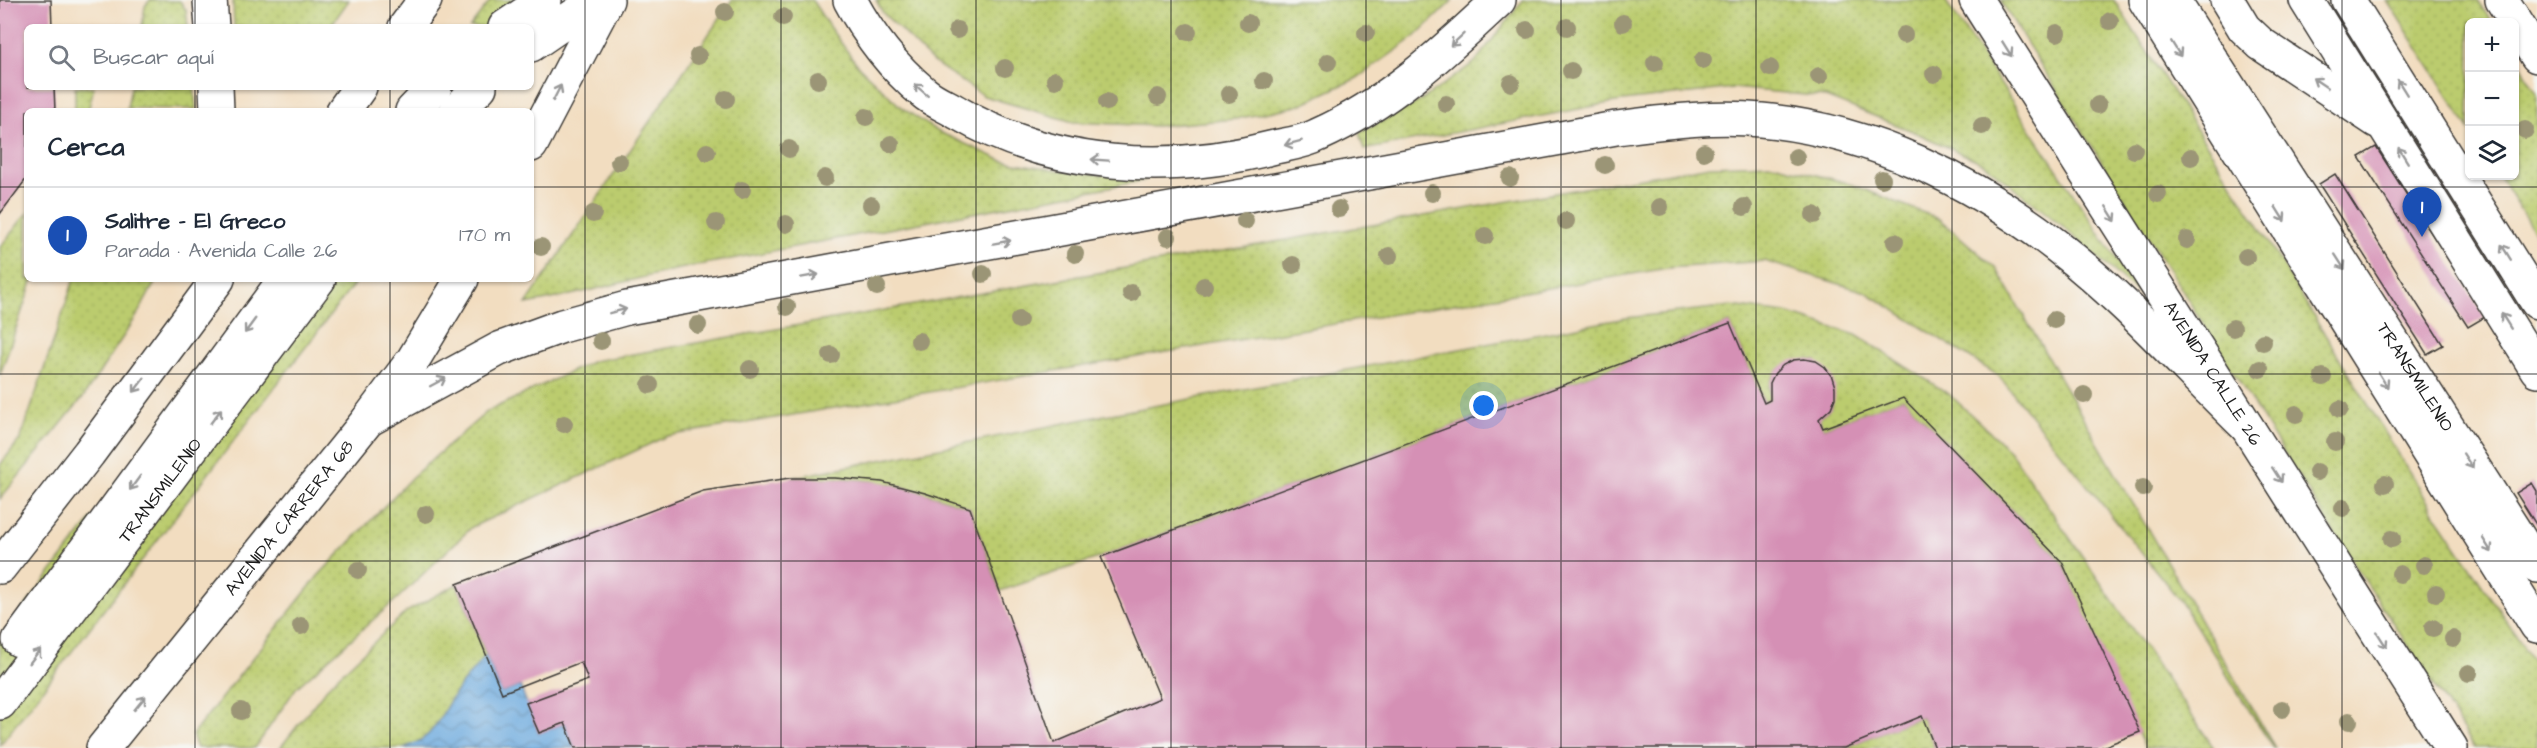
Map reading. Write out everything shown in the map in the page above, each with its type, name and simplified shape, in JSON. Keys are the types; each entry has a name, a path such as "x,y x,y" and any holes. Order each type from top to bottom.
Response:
{"main road":[{"path":"210,0 212,24"},
{"path":"407,24 425,0"},
{"path":"509,24 544,0"},
{"path":"534,43 597,0"},
{"path":"534,139 607,0"},
{"path":"850,0 864,26 894,63 924,93 979,125 1032,145 1079,158 1161,164 1243,156 1317,136 1388,95 1439,56 1499,0"},
{"name":"AVENIDA CALLE 26","path":"1976,0 2451,748"},
{"path":"2145,0 2537,626"},
{"name":"TRANSMILENIO","path":"2173,0 2537,566"},
{"name":"TRANSMILENIO","path":"2199,0 2232,55 2292,188"},
{"path":"2227,0 2244,28 2261,44 2386,127"},
{"path":"2306,0 2537,370"},
{"path":"2348,0 2537,302"},
{"path":"2502,0 2537,56"},
{"path":"216,90 217,108"},
{"path":"345,108 358,90"},
{"path":"415,108 432,90"},
{"path":"459,108 477,90"},
{"path":"368,420 499,349 562,326 627,308 1616,128 1682,120 1760,120 1827,129 1897,152 2005,209 2058,247 2104,286 2246,426"},
{"path":"174,338 189,282"},
{"path":"0,567 216,282"},
{"name":"TRANSMILENIO","path":"0,666 283,282"},
{"name":"TRANSMILENIO","path":"0,703 317,282"},
{"name":"AVENIDA CARRERA 68","path":"103,748 368,420 413,360 460,282"}],"green space":[{"path":"150,0 180,1 186,10 188,24 142,24 145,6"},
{"path":"233,0 349,0 332,24 234,24"},
{"path":"491,0 554,0 534,24 472,24"},
{"path":"732,0 812,0 859,67 901,107 937,131 1003,161 1146,180 689,267 526,304"},
{"path":"876,0 1453,0 1415,37 1357,78 1297,106 1236,119 1156,126 1073,122 984,96 933,62 883,13"},
{"path":"1523,0 1945,0 2140,295 2062,226 1985,164 1912,131 1826,97 1733,88 1615,102 1364,150 1359,133 1420,101 1475,62"},
{"path":"2000,0 2114,0 2258,225 2435,514 2537,667 2537,748 2475,748 2343,547"},
{"path":"2387,0 2478,0 2489,18 2465,18 2465,123"},
{"path":"2519,64 2537,93 2537,236 2502,180 2519,180"},
{"path":"75,90 93,90 89,108 75,108"},
{"path":"130,90 194,90 196,108 127,108"},
{"path":"1773,164 1848,183 1939,219 1996,268 2275,748 2181,602 1999,376 1866,292 1764,261 1668,268 667,436 472,527 399,597 296,688 255,748 197,748 192,735 318,576 412,477 488,411 593,361 1710,166"},
{"path":"24,217 24,282 32,282 0,375 0,247"},
{"path":"73,282 155,282 136,317 84,396 0,499 0,465 21,438"},
{"path":"273,282 356,282 0,745 0,639"},
{"path":"1731,306 1786,313 1856,335 1949,394 2010,451 2214,748 2145,748 2062,562 1903,398 1823,428 1819,419 1831,407 1816,361 1806,360 1788,363 1775,374 1769,390 1770,400 1764,403 1730,323 1101,557 1000,591 970,508 917,490 872,481 790,478 1100,416 1626,318"},
{"path":"457,584 486,655 447,705 434,728 422,740 402,748 280,748 330,684 406,612"},
{"path":"1922,716 1935,748 1844,748"}],"water":[{"path":"486,655 502,693 520,686 539,733 565,723 575,748 402,748 422,740 434,728 447,705"}],"building":[{"path":"0,0 51,0 52,24 24,24 24,90 54,90 55,108 24,108 24,182 0,214"},
{"path":"2376,147 2485,317 2468,327 2359,157"},
{"path":"2335,174 2443,345 2427,354 2319,184"},
{"path":"1730,323 1764,403 1770,400 1770,383 1775,373 1783,365 1793,360 1804,359 1816,361 1825,367 1835,387 1835,398 1831,408 1819,419 1823,428 1903,398 2062,562 2140,732 2100,748 1935,748 1922,716 1844,748 575,748 565,723 539,733 526,703 588,680 581,662 502,693 457,584 703,491 790,478 835,478 882,482 925,493 970,508 1054,743 1160,698 1101,557"},
{"path":"2532,483 2537,491 2537,526 2516,493"}],"place":[{"name":"Salitre - El Greco","path":"2422,237"}]}
